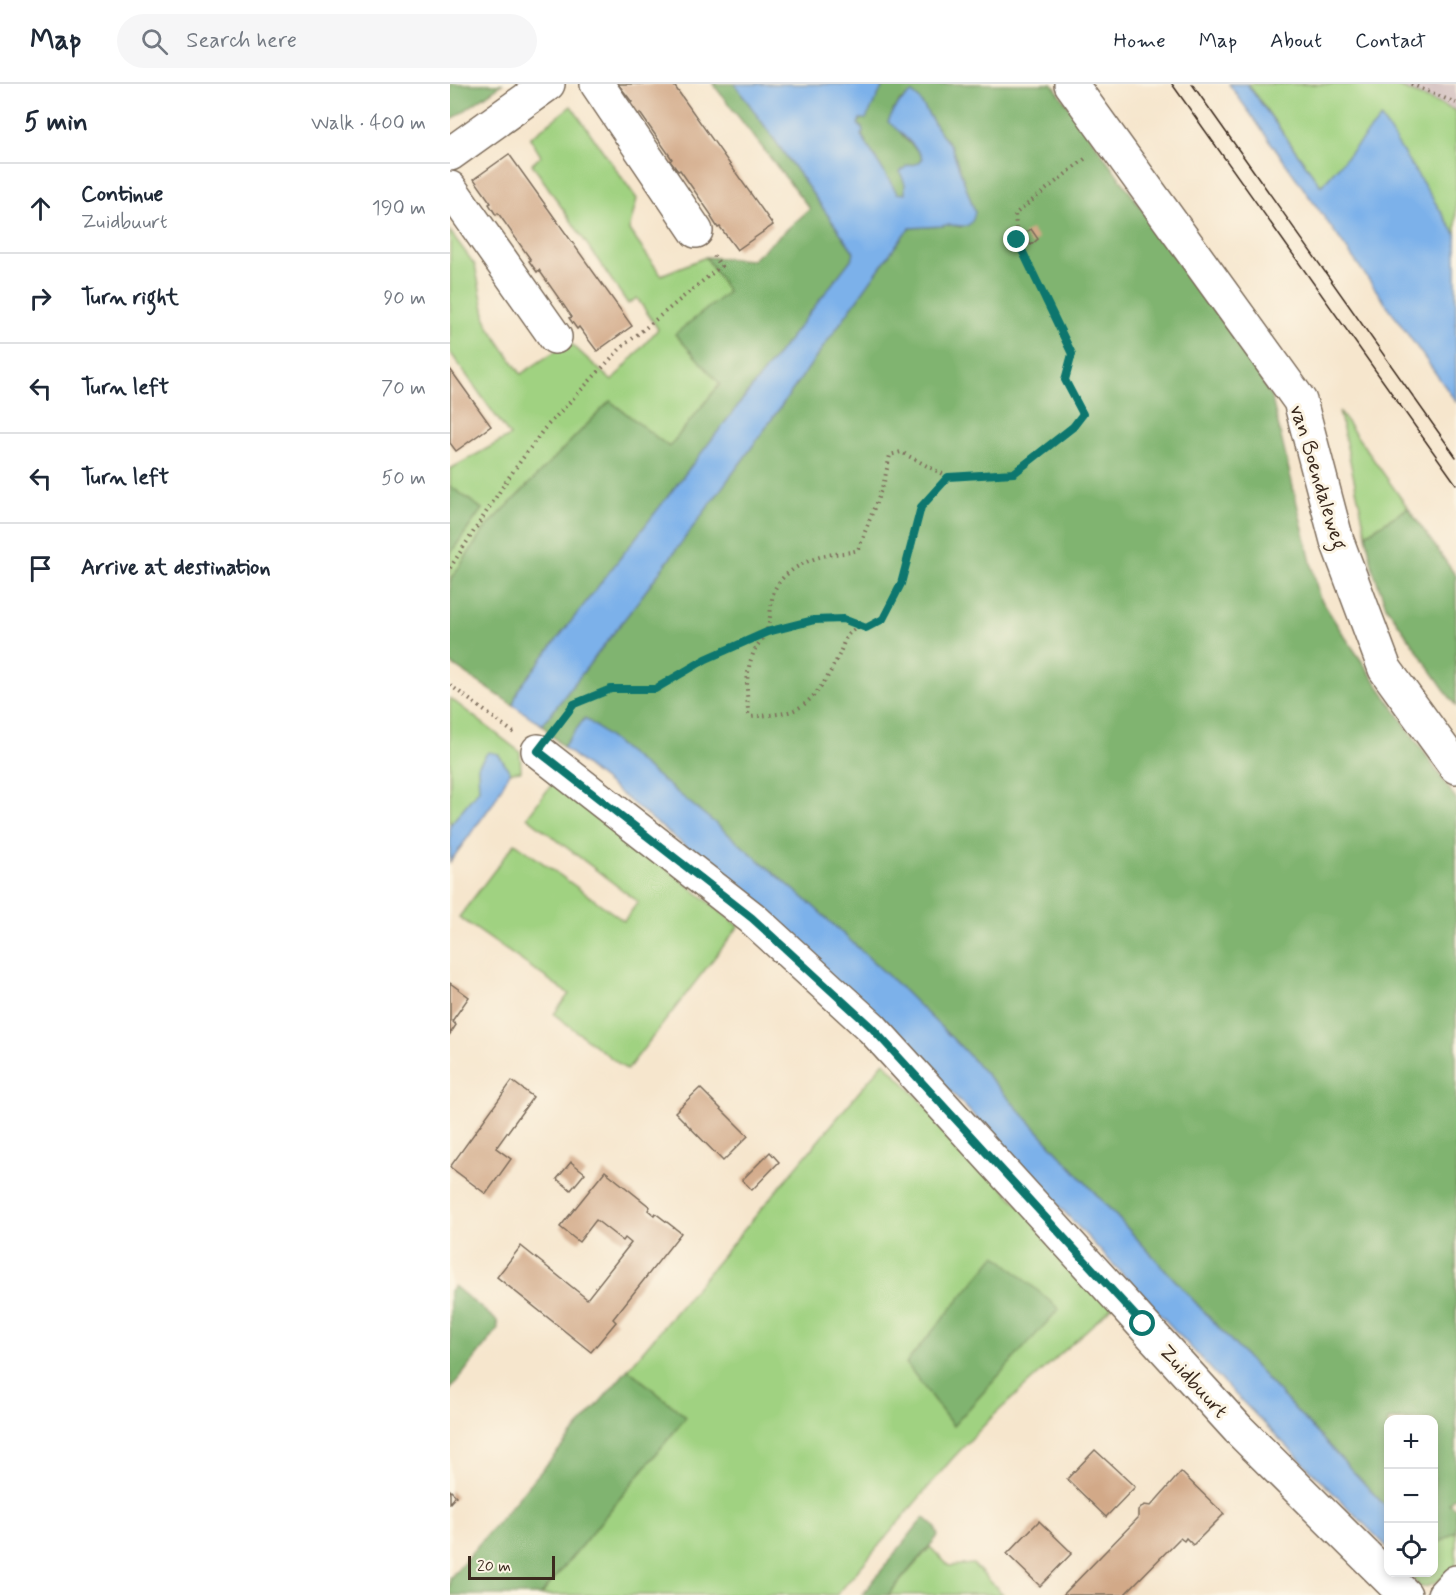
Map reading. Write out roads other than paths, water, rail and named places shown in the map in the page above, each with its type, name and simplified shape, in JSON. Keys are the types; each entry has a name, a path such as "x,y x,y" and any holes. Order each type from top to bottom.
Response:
{"street":[{"path":"450,154 548,84"},
{"path":"597,84 696,231"},
{"name":"van Boendaleweg","path":"1071,84 1300,401 1337,541 1385,669 1456,767"},
{"path":"450,188 555,337"},
{"name":"Zuidbuurt","path":"538,751 752,918 872,1028 1238,1429 1405,1595"},
{"path":"1444,1595 1456,1582"}],"water":[{"path":"735,84 884,84 866,119 860,119 858,124 864,131 861,135 897,193 905,194 905,184 900,172 907,166 919,163 922,158 912,144 888,122 898,105 912,93 919,99 951,146 975,212 973,219 966,226 910,228 904,234 744,458 633,608 542,725 513,705 518,690 853,257 854,252"},
{"path":"1229,84 1247,84 1321,186 1381,118 1456,235 1456,402"},
{"path":"585,718 813,906 898,985 962,1048 1384,1505 1384,1544 1225,1384 923,1063 695,854 563,747"},
{"path":"488,752 498,754 510,772 493,803 450,862 450,825 479,789 478,766"}],"tram line":[{"path":"1172,84 1456,484"},
{"path":"1192,84 1456,457"}]}
